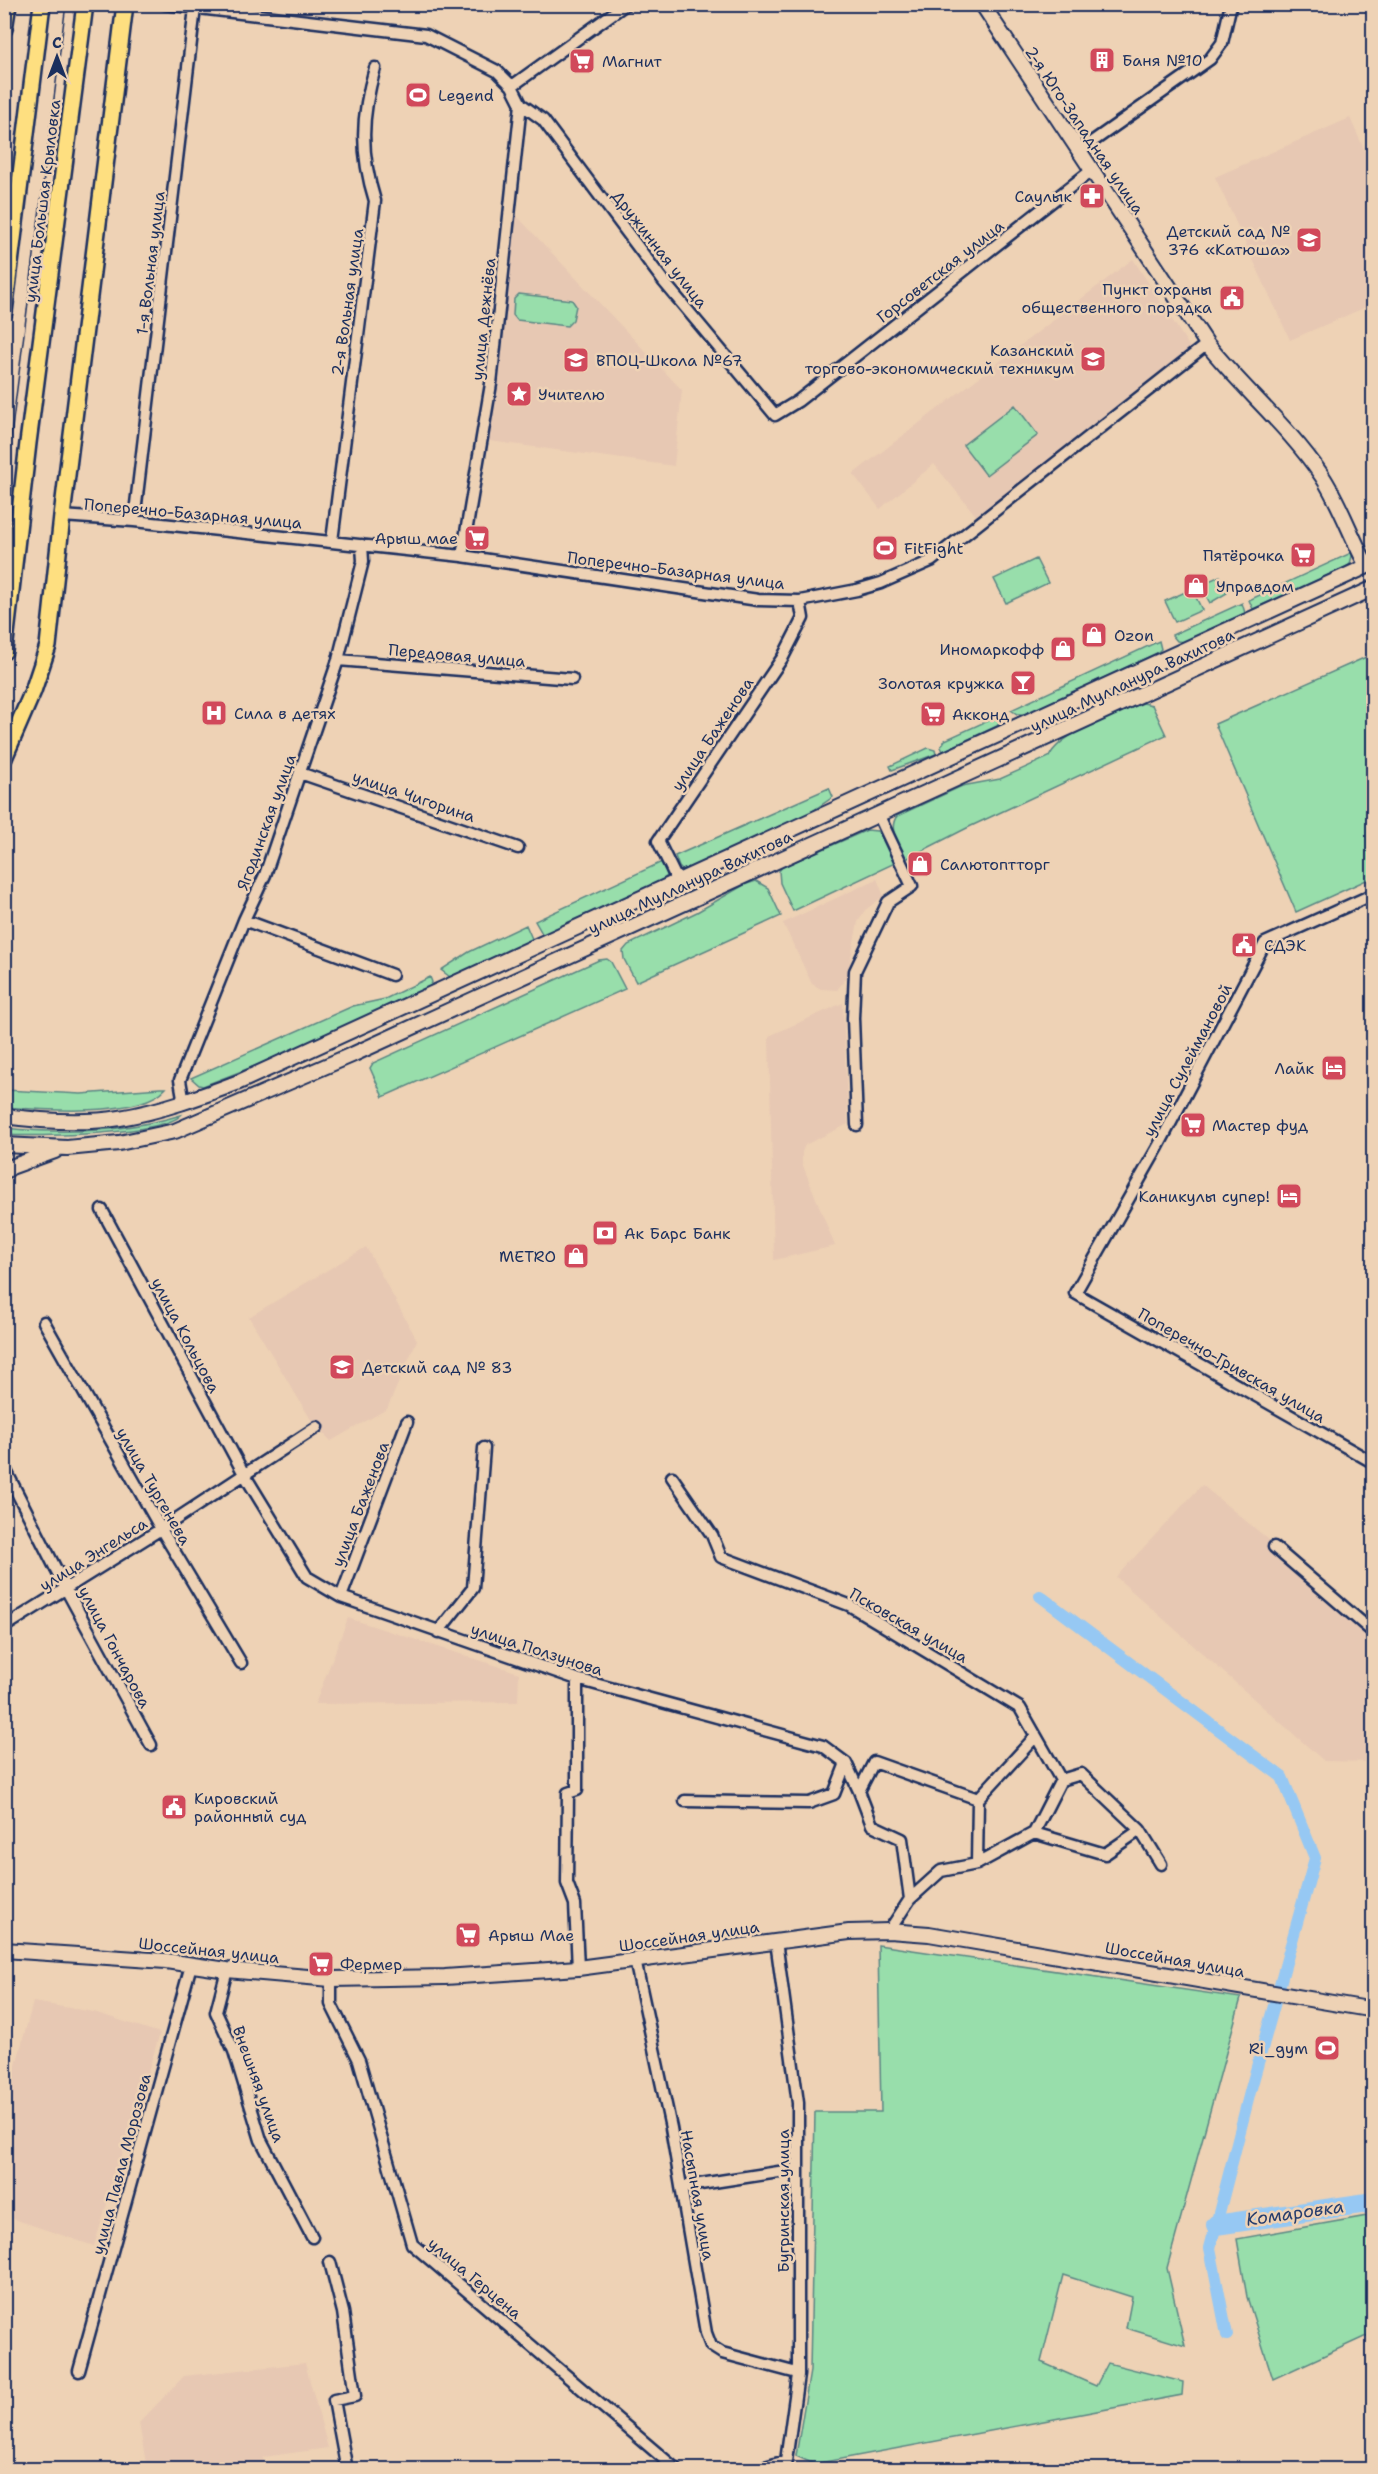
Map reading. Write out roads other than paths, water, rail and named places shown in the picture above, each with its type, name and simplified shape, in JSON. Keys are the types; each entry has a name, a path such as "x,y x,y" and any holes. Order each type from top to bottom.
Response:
{"main road":[{"path":"4,29 8,4"},
{"name":"улица Большая Крыловка","path":"4,312 42,4"},
{"name":"улица Большая Крыловка","path":"4,651 28,443 85,4"},
{"path":"4,758 33,691 48,646 125,4"},
{"name":"2-я Юго-Западная улица","path":"982,4 1207,344 1226,368 1300,447 1323,477 1371,565"},
{"name":"улица Мулланура Вахитова","path":"4,1116 75,1120 118,1118 184,1103 239,1082 1371,565"},
{"name":"улица Мулланура Вахитова","path":"4,1145 67,1148 119,1143 193,1125 1374,588"},
{"path":"4,1172 34,1158 67,1148"},
{"name":"Шоссейная улица","path":"4,1950 331,1978 446,1977 578,1968 849,1932 889,1931 929,1934 1374,2010"}],"street":[{"path":"165,4 426,35 497,70 512,86 521,104"},
{"path":"512,86 626,4"},
{"path":"1079,151 1210,59 1222,43 1231,4"},
{"name":"1-я Вольная улица","path":"134,521 195,8"},
{"name":"2-я Вольная улица","path":"332,541 375,201 366,173 363,138 366,98 375,68"},
{"name":"Дружинная улица","path":"521,104 543,120 664,282 775,415"},
{"name":"улица Дежнёва","path":"462,556 491,384 521,104"},
{"name":"Горсоветская улица","path":"775,415 798,401 1092,170"},
{"name":"Поперечно-Базарная улица","path":"62,516 332,541 462,556 758,600 800,601 881,584 931,561 1207,344"},
{"name":"Ягодинская улица","path":"184,1103 180,1080 244,920 265,875 338,660 363,561 362,545"},
{"name":"улица Баженова","path":"678,882 658,841 783,657 803,618 800,601"},
{"name":"Передовая улица","path":"338,660 572,679"},
{"name":"улица Чигорина","path":"300,773 518,848"},
{"path":"857,1125 853,1018 855,972 888,902 912,886 878,814"},
{"name":"улица Сулеймановой","path":"1075,1293 1158,1147 1265,943 1374,894"},
{"path":"244,920 392,975"},
{"name":"улица Кольцова","path":"102,1210 244,1474"},
{"name":"Поперечно-Гривская улица","path":"1075,1293 1374,1463"},
{"name":"улица Тургенева","path":"44,1322 161,1529 242,1664"},
{"name":"улица Баженова","path":"342,1597 407,1422"},
{"name":"улица Энгельса","path":"4,1627 161,1529 316,1427"},
{"path":"438,1632 473,1588 484,1448"},
{"name":"улица Гончарова","path":"4,1467 66,1589 151,1745"},
{"name":"улица Ползунова","path":"244,1474 307,1577 342,1597 577,1679 824,1746 846,1763 872,1825 902,1839 910,1899"},
{"name":"Псковская улица","path":"672,1477 712,1535 721,1557 849,1605 1020,1708 1061,1780"},
{"path":"1274,1547 1374,1633"},
{"path":"577,1679 577,1790 568,1793 567,1883 575,1904 578,1968"},
{"path":"977,1864 978,1799 1035,1737"},
{"path":"859,1791 874,1762 978,1799"},
{"path":"685,1801 809,1803 834,1794 846,1763"},
{"path":"889,1931 910,1899 941,1871 977,1864 1034,1833 1061,1780 1081,1774 1140,1830 1161,1864"},
{"path":"1034,1833 1105,1854 1140,1830"},
{"name":"Бугринская улица","path":"754,2469 786,2461 798,2373 798,2103 776,1941"},
{"name":"Насыпная улица","path":"636,1960 681,2187 706,2332 711,2346 722,2353 798,2373"},
{"name":"улица Павла Морозова","path":"80,2371 191,1965"},
{"name":"Внешняя улица","path":"227,1970 216,2012 234,2051 261,2140 312,2237"},
{"name":"улица Герцена","path":"331,1978 331,2004 358,2060 412,2244 677,2469"},
{"path":"681,2187 798,2169"},
{"path":"330,2262 343,2312 355,2396 334,2400 347,2469"}],"waterway":[{"path":"1040,1596 1282,1777 1315,1858 1250,2092 1210,2248 1227,2335"},
{"name":"Комаровка","path":"1216,2225 1374,2202"}],"tram line":[{"path":"4,491 66,4"}],"place":[{"name":"Баня №10","path":"1102,60"},
{"name":"Магнит","path":"582,61"},
{"name":"Legend","path":"418,95"},
{"name":"Саулык","path":"1092,196"},
{"name":"Детский сад № 376 «Катюша»","path":"1309,240"},
{"name":"Пункт охраны общественного порядка","path":"1232,298"},
{"name":"Казанский торгово-экономический техникум","path":"1093,359"},
{"name":"ВПОЦ-Школа №67","path":"576,360"},
{"name":"Учителю","path":"519,394"},
{"name":"Арыш мае","path":"477,538"},
{"name":"FitFight","path":"885,548"},
{"name":"Пятёрочка","path":"1303,555"},
{"name":"Управдом","path":"1196,586"},
{"name":"Ozon","path":"1094,635"},
{"name":"Иномаркофф","path":"1063,649"},
{"name":"Золотая кружка","path":"1023,683"},
{"name":"Сила в детях","path":"214,713"},
{"name":"Акконд","path":"933,714"},
{"name":"Салютоптторг","path":"920,864"},
{"name":"СДЭК","path":"1244,945"},
{"name":"Лайк","path":"1334,1068"},
{"name":"Мастер фуд","path":"1193,1125"},
{"name":"Каникулы супер!","path":"1289,1196"},
{"name":"Ак Барс Банк","path":"605,1233"},
{"name":"METRO","path":"576,1256"},
{"name":"Детский сад № 83","path":"342,1367"},
{"name":"Кировский районный суд","path":"174,1807"},
{"name":"Арыш Мае","path":"468,1935"},
{"name":"Фермер","path":"321,1964"},
{"name":"Ri_gym","path":"1327,2048"}]}
